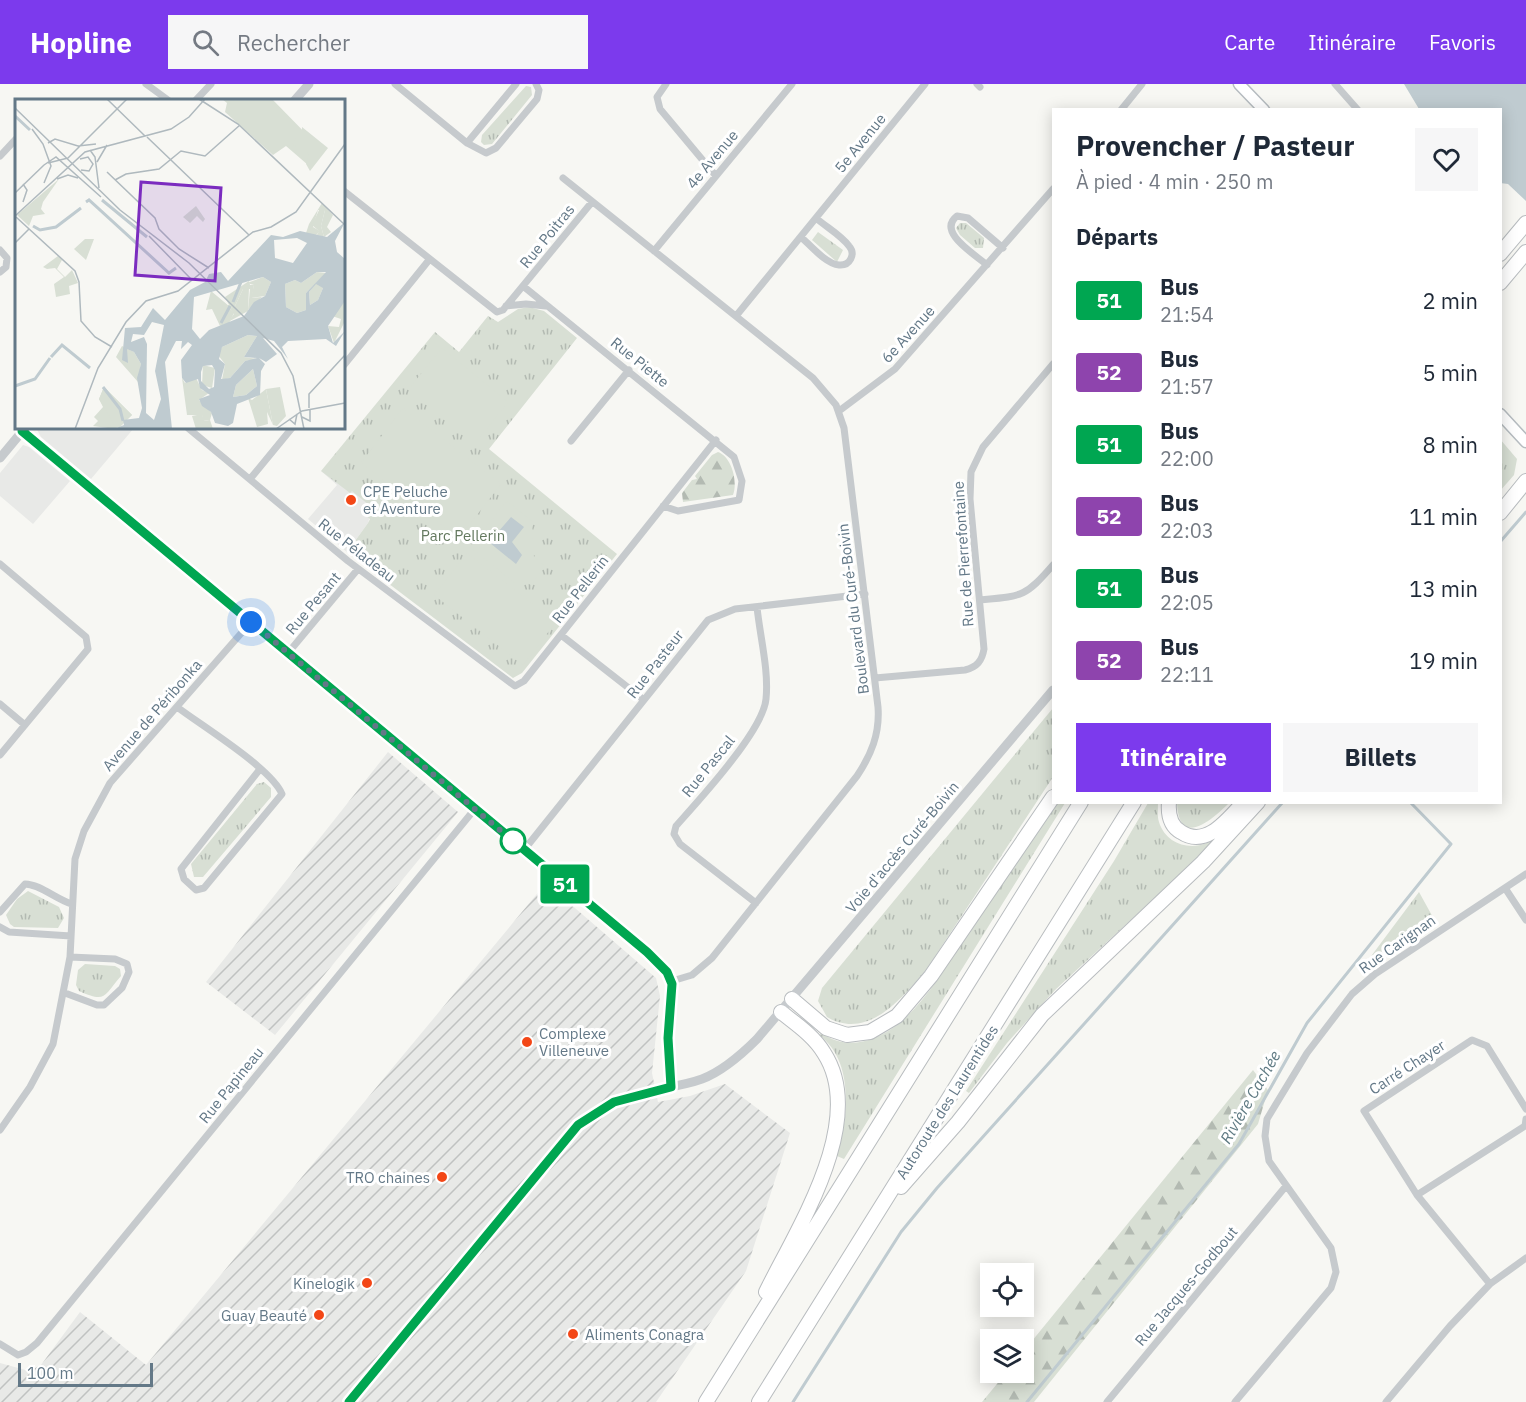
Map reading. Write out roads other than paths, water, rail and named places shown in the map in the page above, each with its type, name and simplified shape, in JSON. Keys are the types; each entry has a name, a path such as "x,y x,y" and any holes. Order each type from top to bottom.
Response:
{"highway":[{"path":"1504,249 1526,223"},
{"path":"1502,280 1524,254"},
{"path":"1502,511 1526,481"},
{"path":"792,999 826,1028 847,1035 870,1032 897,1016 931,976 1052,798"},
{"path":"706,1402 1080,804"},
{"name":"Autoroute des Laurentides","path":"759,1402 1133,804"},
{"path":"1169,804 1173,825 1180,832 1196,837 1216,830 1242,804"},
{"path":"874,1218 958,1122 1042,1015 1203,862 1255,804"},
{"path":"734,1359 817,1188 830,1154 837,1122 837,1087 828,1059 812,1037 781,1012"}],"main road":[{"path":"1239,84 1262,108"},
{"path":"1502,416 1526,442"}],"street":[{"path":"146,84 167,99"},
{"path":"197,99 211,84"},
{"path":"296,99 309,84"},
{"path":"395,84 467,143 483,153 492,151 537,99 539,90 536,84"},
{"path":"467,143 516,84"},
{"path":"666,84 657,97 660,109 716,176"},
{"name":"4e Avenue","path":"654,251 792,84"},
{"name":"5e Avenue","path":"736,316 925,84"},
{"path":"1123,108 1142,84"},
{"path":"1335,84 1356,108"},
{"path":"0,156 15,140"},
{"name":"Boulevard du Curé-Boivin","path":"563,178 813,378 839,411 849,454 879,719 868,759 756,903 698,971 672,981"},
{"name":"6e Avenue","path":"839,411 887,376 1052,190"},
{"path":"345,196 492,311 499,312 523,286"},
{"name":"Rue Poitras","path":"523,286 592,202"},
{"path":"987,266 952,234 950,225 952,220 957,216 966,216 1003,248"},
{"path":"801,237 834,264 844,265 849,262 852,256 850,248 816,218"},
{"path":"0,250 7,258 6,267 0,272"},
{"path":"345,364 429,260"},
{"name":"Rue Piette","path":"523,286 716,440"},
{"path":"506,306 526,304 548,306"},
{"name":"Rue de Pierrefontaine","path":"875,678 974,667 982,658 984,649 970,491 971,472 983,447 1052,365"},
{"path":"571,441 629,370"},
{"path":"0,458 24,429 474,810 647,952 667,972 672,981 673,993 668,1038 671,1087"},
{"name":"Rue Péladeau","path":"189,429 358,569 515,686"},
{"path":"250,479 291,429"},
{"path":"663,506 678,511 739,500 742,488 736,463 731,454 716,440"},
{"name":"Rue Pellerin","path":"515,686 524,681 716,440"},
{"path":"0,564 86,637 88,650 0,755"},
{"path":"980,600 1024,595 1052,566"},
{"name":"Rue Pesant","path":"288,653 358,569"},
{"name":"Rue Pasteur","path":"524,850 708,620 730,610 865,594"},
{"name":"Rue Pascal","path":"756,903 680,844 674,834 676,826 752,733 763,711 766,693 757,607"},
{"name":"Avenue de Péribonka","path":"0,1130 30,1087 53,1044 65,993 75,859 89,821 110,783 251,622"},
{"path":"561,635 644,700"},
{"name":"Voie d'accès Curé-Boivin","path":"349,1402 578,1125 614,1102 699,1080 721,1069 748,1048 1052,693"},
{"path":"0,704 25,725"},
{"path":"177,707 260,769 278,784 282,794 204,888 196,890 184,879 181,869 260,769"},
{"name":"Rue Papineau","path":"0,1344 18,1355 27,1352 37,1343 474,810"},
{"name":"Rue Carignan","path":"1235,1402 1331,1288 1336,1272 1331,1248 1269,1161 1265,1136 1267,1119 1315,1041 1352,994 1375,974 1526,874"},
{"path":"0,912 25,884 72,904"},
{"path":"1505,888 1526,920"},
{"path":"0,927 9,932 71,936"},
{"path":"65,993 97,1005 104,1005 122,988 129,972 127,964 116,959 69,957"},
{"name":"Carré Chayer","path":"1490,1284 1417,1195 1364,1111 1472,1040 1487,1046 1526,1109"},
{"path":"1417,1195 1525,1125 1526,1119"},
{"name":"Rue Jacques-Godbout","path":"1107,1402 1286,1186"},
{"path":"1386,1402 1450,1326 1490,1284 1526,1258"}],"waterway":[{"name":"Rivière Cachée","path":"1502,540 1526,512"},
{"path":"793,1402 901,1232 937,1188 1281,804"},
{"name":"Rivière Cachée","path":"1027,1402 1239,1144 1307,1023 1451,844 1412,804"}],"place":[{"name":"CPE Peluche et Aventure","path":"351,500"},
{"name":"Complexe Villeneuve","path":"527,1042"},
{"name":"TRO chaines","path":"442,1177"},
{"name":"Kinelogik","path":"367,1283"},
{"name":"Guay Beauté","path":"319,1315"},
{"name":"Aliments Conagra","path":"573,1334"}],"park label":[{"name":"Parc Pellerin","path":"463,535"}]}
